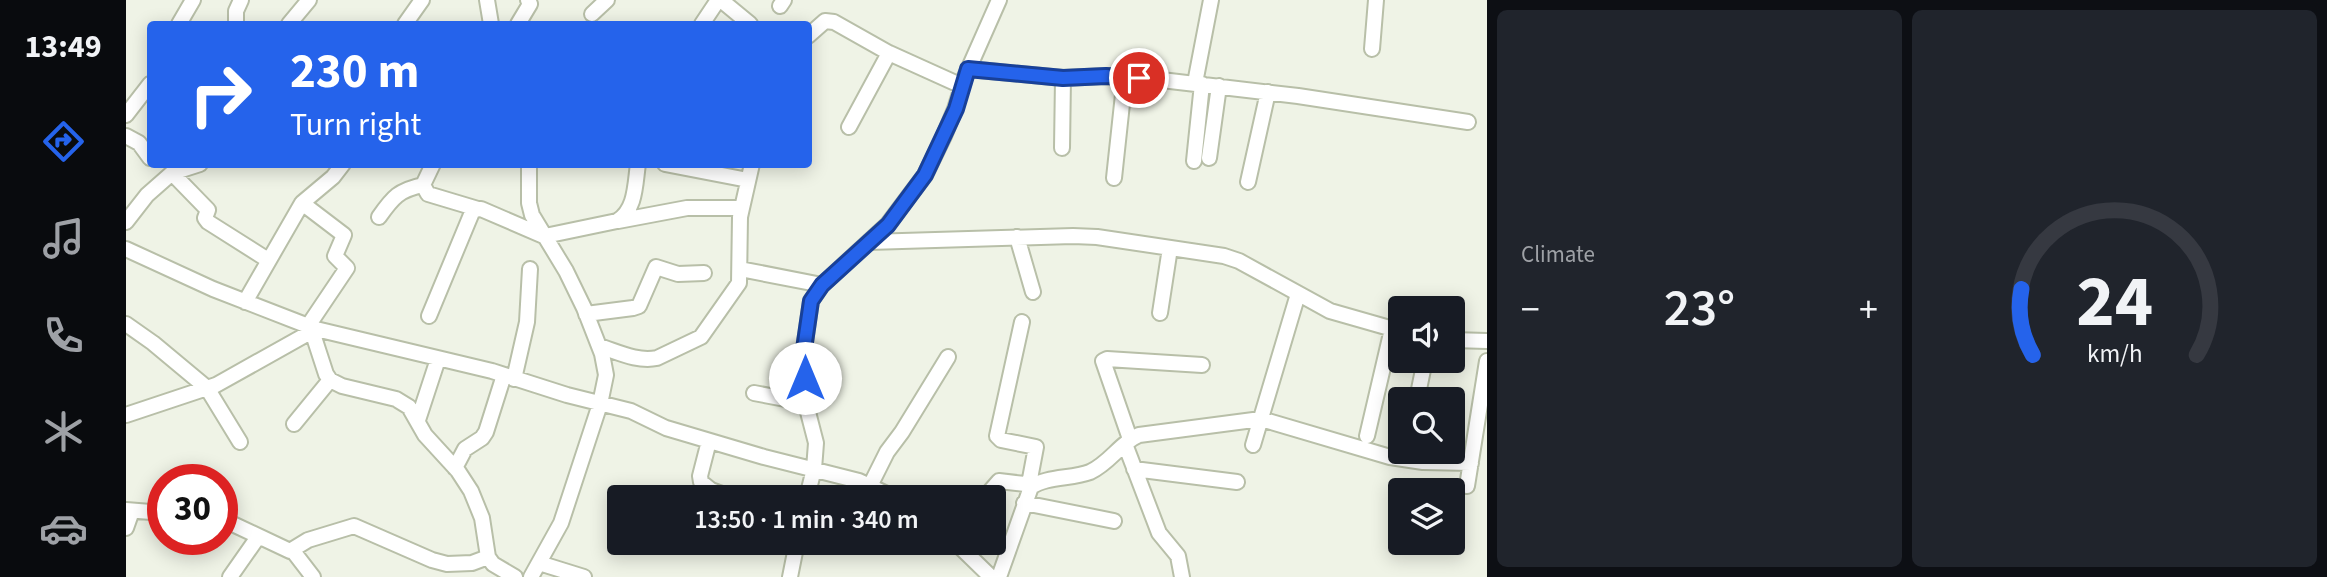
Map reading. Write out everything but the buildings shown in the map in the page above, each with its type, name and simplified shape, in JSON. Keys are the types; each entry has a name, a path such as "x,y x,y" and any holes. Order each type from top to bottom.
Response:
{"street":[{"path":"181,21 193,0"},
{"path":"236,21 236,11 241,0"},
{"path":"292,21 309,0"},
{"path":"407,21 422,0"},
{"path":"487,0 490,21"},
{"path":"520,21 530,4 528,0"},
{"path":"592,14 607,0"},
{"path":"704,21 720,0 746,21"},
{"path":"810,485 816,443 807,402 804,349 811,301 822,285 888,225 925,175 956,109 968,69 999,0"},
{"path":"1194,161 1199,84 1211,0"},
{"path":"1372,49 1376,0"},
{"path":"812,32 821,23 829,21 889,53 962,86"},
{"path":"849,128 889,53"},
{"path":"968,69 1063,78 1125,76 1268,92 1468,122"},
{"path":"1114,178 1125,76"},
{"path":"1062,148 1063,78"},
{"path":"1209,158 1219,86"},
{"path":"126,115 147,88"},
{"path":"1248,182 1268,92"},
{"path":"126,135 139,143 147,154"},
{"path":"246,302 302,203 340,168"},
{"path":"379,217 394,196 423,185 431,168"},
{"path":"529,168 529,203 532,215 566,271 599,346 607,375 561,523 531,577"},
{"path":"617,221 628,212 631,205 637,168"},
{"path":"686,168 748,180"},
{"path":"599,346 640,360 649,360 695,342 701,337 739,282 741,208 751,168"},
{"path":"126,222 170,172 208,210 205,218 208,222 268,260"},
{"path":"423,185 428,194 478,208 546,237 687,208 741,208"},
{"path":"126,415 216,385 312,329 347,268 335,256 344,234 302,203"},
{"path":"429,316 470,215 478,208"},
{"path":"1017,237 1033,292"},
{"path":"869,242 1097,237 1231,258 1341,316 1388,328"},
{"path":"1160,313 1170,248"},
{"path":"126,249 312,329 509,377 631,411 666,428 868,485"},
{"path":"586,314 636,307 641,303 656,267 678,274 704,273"},
{"path":"455,468 465,450 486,432 509,377 527,322 530,269"},
{"path":"740,269 822,285"},
{"path":"1253,444 1298,294"},
{"path":"999,577 1031,485 1036,447 1001,440 997,436 1022,322"},
{"path":"126,324 207,388 240,442"},
{"path":"312,329 330,380 342,386 396,399 409,407 425,435 455,468 471,491 482,518 488,557 493,564 515,577"},
{"path":"1465,340 1487,341"},
{"path":"870,485 887,452 948,357"},
{"path":"418,420 438,359"},
{"path":"1367,436 1388,359"},
{"path":"1182,577 1178,556 1159,533 1135,469 1103,360 1202,365"},
{"path":"1467,486 1487,361"},
{"path":"294,424 330,380"},
{"path":"754,393 807,402"},
{"path":"996,485 999,481 1031,485 1092,471 1139,435 1261,419 1390,457 1423,462 1471,463"},
{"path":"704,485 701,477 709,441"},
{"path":"1135,469 1237,482"},
{"path":"1024,503 1114,521"},
{"path":"126,528 129,511 147,512"},
{"path":"293,551 308,540 354,526 447,564 472,562 488,557"},
{"path":"238,527 293,551 313,577"},
{"path":"230,577 258,537"},
{"path":"790,577 794,555"},
{"path":"968,555 991,577"},
{"path":"539,563 584,577"}],"route":[{"path":"805,378 804,349 811,301 822,285 888,225 925,175 956,109 968,69 1063,78 1139,78"}]}
